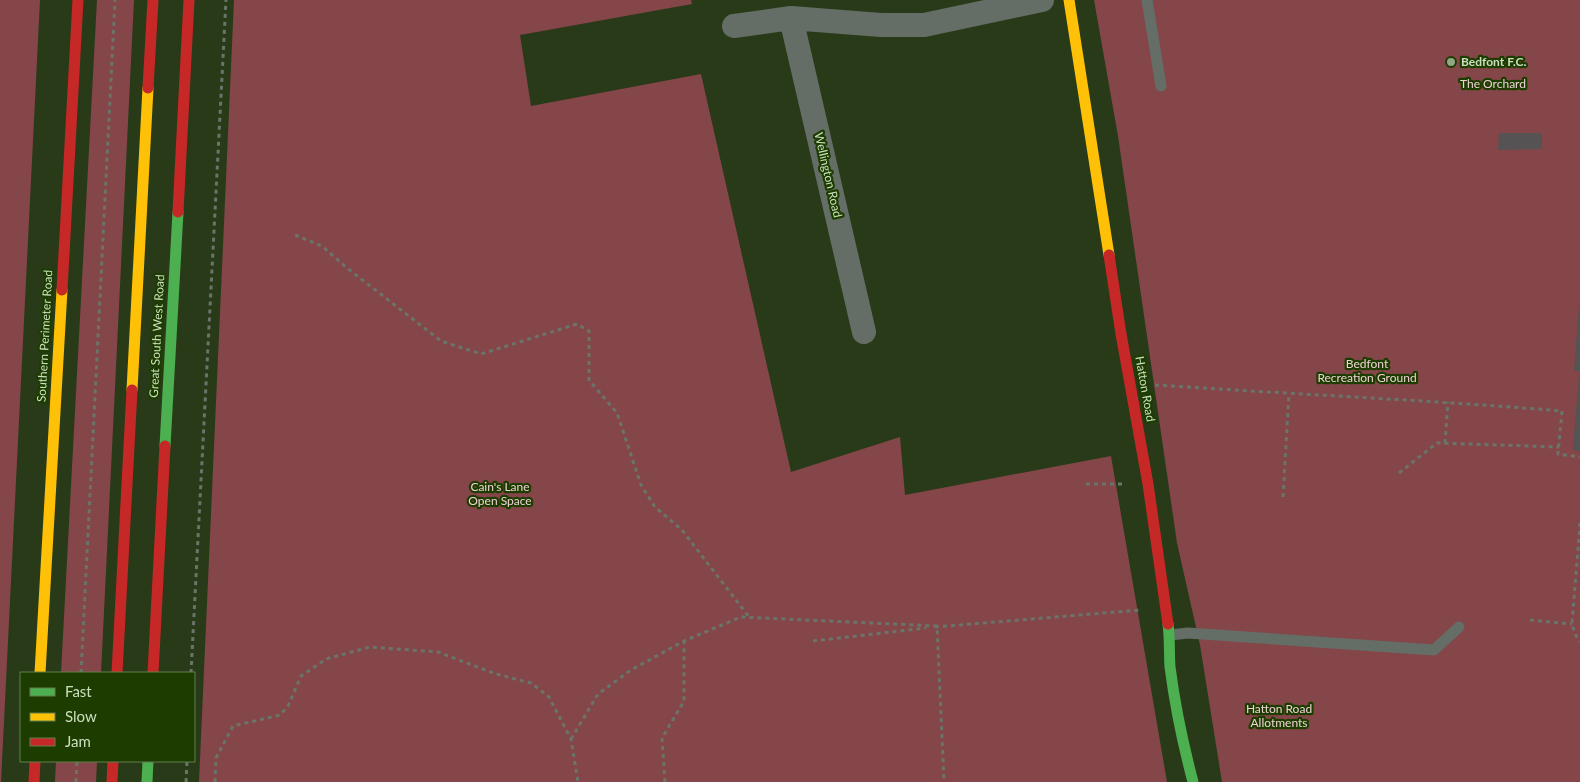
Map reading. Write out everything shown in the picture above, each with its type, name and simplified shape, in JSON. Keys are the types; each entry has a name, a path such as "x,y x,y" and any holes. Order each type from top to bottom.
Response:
{"main road":[{"name":"Southern Perimeter Road","path":"40,672 78,0"},
{"name":"Great South West Road","path":"118,672 153,0"},
{"name":"Great South West Road","path":"153,672 189,0"},
{"name":"Hatton Road","path":"1069,0 1130,384 1148,484 1170,635 1170,665 1184,747 1193,782"},
{"path":"34,782 36,762"},
{"path":"112,782 113,762"},
{"path":"147,782 148,762"}],"street":[{"path":"734,26 791,18 881,25 924,25 1042,0"},
{"name":"Wellington Road","path":"791,18 864,332"}],"lane":[{"path":"1147,0 1162,86"},
{"path":"1170,635 1188,633 1434,650 1460,627"}],"path":[{"path":"81,672 115,0"},
{"path":"191,672 226,0"},
{"path":"295,235 322,246 441,341 481,354 578,324 589,331 589,380 617,413 641,485 655,507 682,530 749,617"},
{"path":"1130,384 1448,402 1562,411 1558,454 1580,456"},
{"path":"1283,497 1289,394"},
{"path":"1445,443 1448,402"},
{"path":"1399,474 1437,442 1559,447"},
{"path":"1086,484 1148,484"},
{"path":"1580,523 1572,624 1580,642"},
{"path":"813,641 936,626 1166,608"},
{"path":"570,739 598,694 631,670 684,641 741,617 936,626"},
{"path":"1530,620 1572,624"},
{"path":"936,626 944,782"},
{"path":"666,782 662,738 684,701 684,641"},
{"path":"216,782 216,758 233,726 280,715 288,706 300,676 326,658 370,647 438,652 496,674 531,683 548,697 570,739 578,782"},
{"path":"76,782 77,762"},
{"path":"186,782 187,762"}],"green space":[{"path":"0,0 40,0 1,782 0,782"},
{"path":"97,0 134,0 101,672 61,672"},
{"name":"Cain's Lane Open Space","path":"234,0 691,0 692,4 520,35 531,106 701,74 791,472 900,437 905,495 1111,456 1167,782 199,782"},
{"name":"Bedfont Recreation Ground","path":"1094,0 1580,0 1580,782 1222,782 1200,645 1177,543 1118,136"},
{"path":"56,762 97,762 96,782 55,782"}],"building":[{"path":"1499,133 1542,133 1542,149 1498,150"},
{"path":"1579,306 1580,371 1574,371"},
{"path":"1580,375 1580,451 1573,450"}],"traffic: fast":[{"path":"165,446 178,212"},
{"path":"1168,624 1170,667 1174,696 1193,782"},
{"path":"147,782 148,762"}],"traffic: slow":[{"path":"1069,0 1109,255"},
{"path":"132,390 148,88"},
{"path":"40,672 62,290"}],"traffic: jam":[{"path":"62,290 78,0"},
{"path":"148,88 153,0"},
{"path":"178,212 189,0"},
{"path":"1109,255 1148,484 1168,624"},
{"path":"117,672 132,390"},
{"path":"153,672 165,446"},
{"path":"34,782 35,762"},
{"path":"112,782 113,762"}],"place":[{"name":"Bedfont F.C.","path":"1451,62"}],"park label":[{"name":"The Orchard","path":"1493,84"},
{"name":"Hatton Road Allotments","path":"1279,716"}]}
